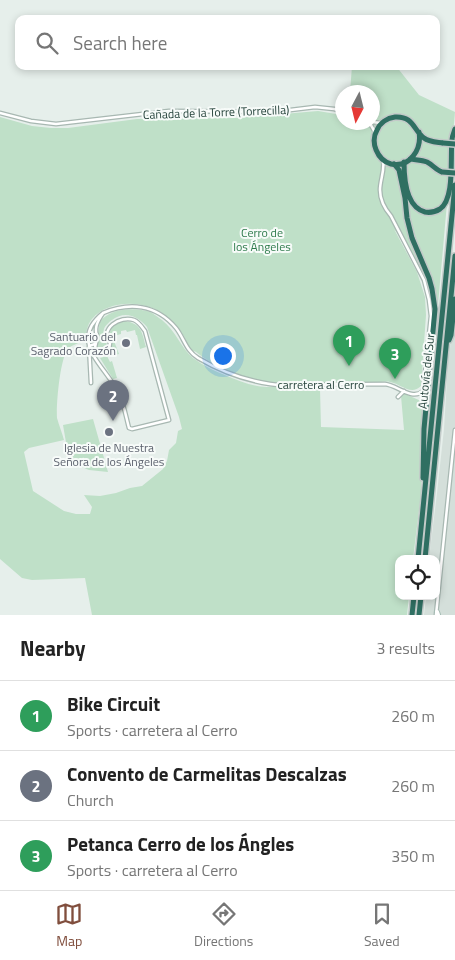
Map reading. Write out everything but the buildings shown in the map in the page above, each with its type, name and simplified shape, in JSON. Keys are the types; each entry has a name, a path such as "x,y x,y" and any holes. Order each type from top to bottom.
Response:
{"highway":[{"path":"424,499 424,429 435,309 429,278 412,238 399,170 377,154 374,145 375,132 381,123 395,117 407,120 413,124 423,138 427,140 455,144"},
{"path":"404,162 406,186 414,206 429,212 439,210 447,202 449,196 452,176 452,138 455,129"},
{"path":"393,164 410,159 417,151 420,139 419,132"},
{"path":"410,159 427,162 437,170 455,174"},
{"name":"Autovía del Sur","path":"418,555 455,185"},
{"name":"Autovía del Sur","path":"425,555 455,256"},
{"path":"446,350 451,335 455,299"},
{"path":"412,615 414,600"},
{"path":"420,615 421,600"}],"street":[{"name":"Cañada de la Torre (Torrecilla)","path":"0,113 31,121 56,124 169,111 274,112 315,107 335,109"},
{"path":"382,159 384,165 383,172"},
{"path":"383,172 393,164"},
{"name":"carretera al Cerro","path":"103,313 121,307 134,306 154,311 175,327 188,350 197,357 231,374 251,380 280,385 388,384 415,395 420,394 424,391 431,316 424,280 385,208 380,192 383,172"},
{"path":"89,346 119,394 129,428 132,430 169,420 145,331 134,320 124,318 116,320 108,329 106,335 110,343 109,350 103,354 99,353 96,351 95,344 97,336 96,327 103,313"},
{"path":"91,383 88,338 90,328 103,313"},
{"path":"88,338 92,339 97,336"},
{"path":"89,346 95,344"},
{"path":"398,397 404,391"},
{"path":"437,614 455,430"}],"shaded area":[{"path":"455,311 455,615 424,615 426,600 440,600 440,555 429,555 444,429 448,363"}],"green space":[{"name":"Cerro de los Ángeles","path":"352,70 399,70 419,95 455,112 438,305 410,250 394,229 417,272 425,297 426,315 421,386 410,390 388,382 290,384 254,379 223,368 191,349 176,325 157,310 138,304 118,305 99,312 88,326 85,340 73,345 65,354 59,382 57,412 64,440 29,448 24,452 33,491 64,511 76,514 90,514 92,507 84,495 100,496 142,486 163,469 169,450 176,443 178,431 182,429 179,417 147,327 140,320 126,315 117,317 108,323 104,329 107,348 101,352 97,348 100,322 104,317 116,311 137,309 150,312 167,324 193,358 232,378 262,387 292,386 320,389 321,427 404,430 401,396 403,393 421,401 424,407 421,494 413,555 395,555 395,600 409,600 407,615 92,615 85,578 32,580 22,578 0,559 0,117 32,126 68,128 137,119 237,118 318,111 335,114 335,130 380,130 380,85 351,85"},
{"path":"124,321 138,326 146,347 140,349 135,330 121,331 121,334 114,336 119,354 112,356 109,354 111,349 110,331 116,324"},
{"path":"107,356 110,362 112,361 117,378 113,379 100,358"},
{"path":"93,419 108,472 89,470 77,465 68,454 63,425"}],"place":[{"name":"Santuario del Sagrado Corazón","path":"126,343"},
{"name":"Bike Circuit","path":"349,366"},
{"name":"Petanca Cerro de los Ángles","path":"395,379"},
{"name":"Convento de Carmelitas Descalzas","path":"113,421"},
{"name":"Iglesia de Nuestra Señora de los Ángeles","path":"109,432"}]}
